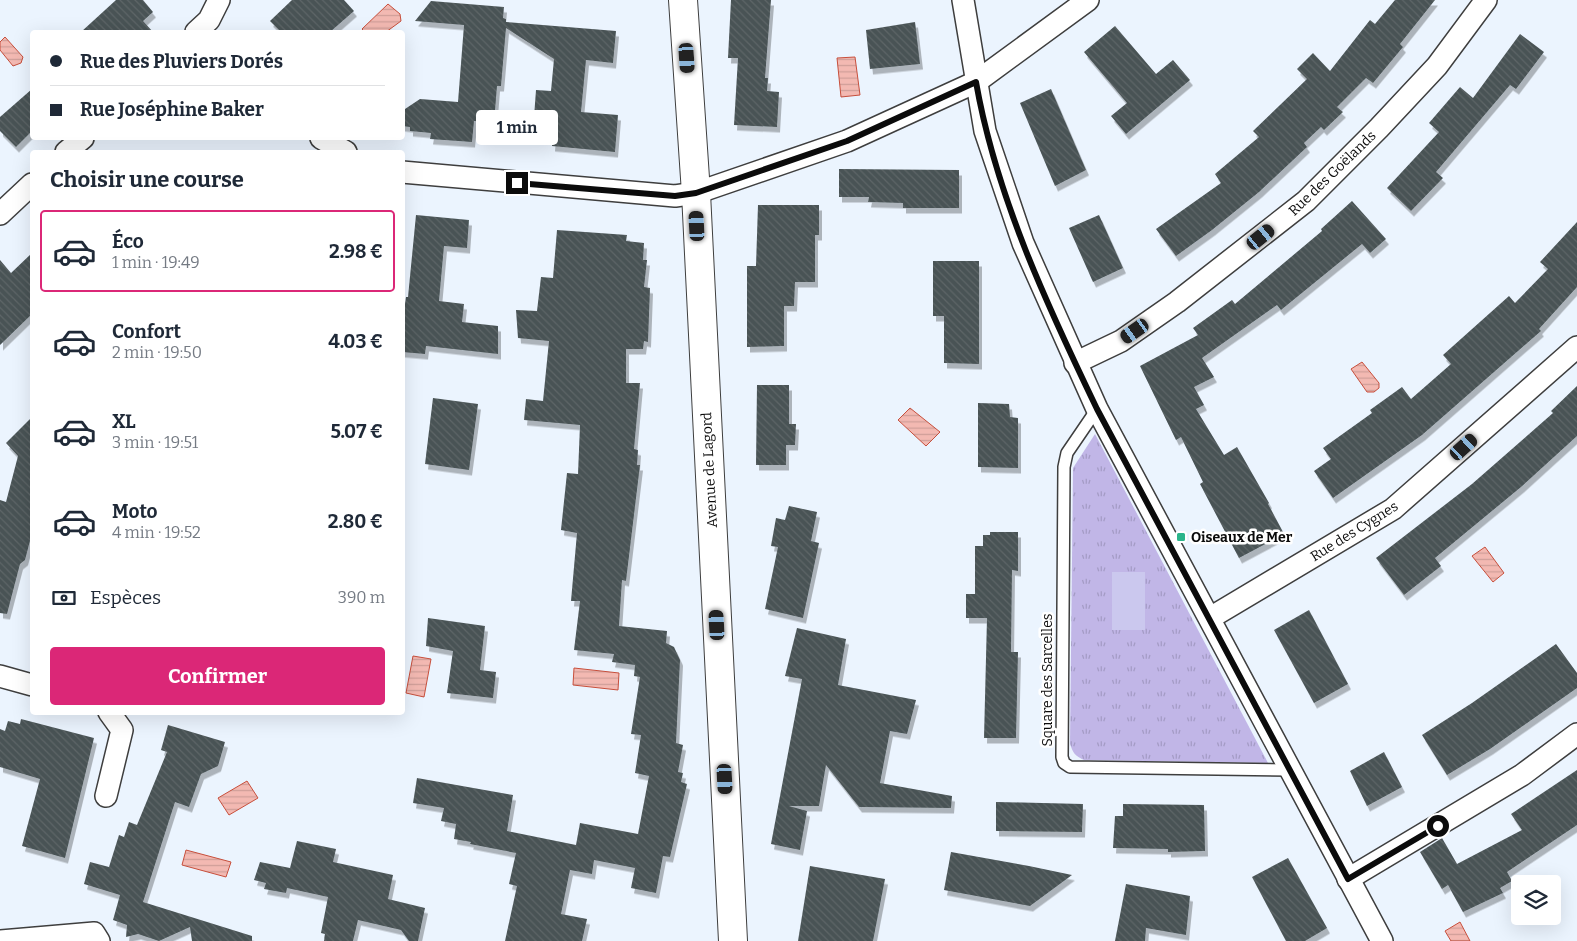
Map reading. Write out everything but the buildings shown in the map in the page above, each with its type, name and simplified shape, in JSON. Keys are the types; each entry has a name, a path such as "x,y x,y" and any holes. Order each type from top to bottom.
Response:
{"street":[{"path":"209,28 219,0"},
{"name":"Avenue de Lagord","path":"683,0 696,193 733,941"},
{"path":"963,0 985,131 1023,243 1075,363 1097,409 1382,941"},
{"path":"405,172 675,196 696,193 847,141 976,82 1088,0"},
{"name":"Rue des Goëlands","path":"1075,363 1121,341 1177,302 1306,201 1379,128 1437,66 1486,0"},
{"path":"68,150 81,140"},
{"path":"325,140 342,150"},
{"path":"0,214 30,186"},
{"name":"Rue des Cygnes","path":"1210,618 1393,509 1577,347"},
{"path":"0,676 30,684"},
{"path":"106,796 122,730 111,715"},
{"path":"1348,879 1522,776 1577,734"},
{"path":"0,941 94,934 99,941"}],"lane":[{"name":"Square des Sarcelles","path":"1097,409 1067,453 1064,467 1062,757 1064,763 1070,767 1290,770"}],"green space":[{"path":"1095,434 1268,763 1084,760 1076,756 1072,750 1070,744 1073,468"}],"shaded area":[{"path":"388,4 400,14 401,21 389,30 362,29"},
{"path":"5,37 23,57 21,63 13,66 0,50 0,42"},
{"path":"855,57 860,95 841,97 837,58"},
{"path":"1362,362 1379,383 1379,388 1374,392 1367,392 1351,369"},
{"path":"910,408 940,432 926,446 898,420"},
{"path":"1485,547 1504,573 1493,582 1472,556"},
{"path":"1112,572 1145,572 1145,630 1112,630"},
{"path":"413,656 431,659 424,697 406,693"},
{"path":"574,668 619,673 618,690 573,685"},
{"path":"247,781 258,798 229,815 218,798"},
{"path":"186,850 231,862 226,877 182,865"},
{"path":"1460,922 1470,941 1451,941 1445,931"}],"place":[{"name":"Oiseaux de Mer","path":"1181,537"}],"route":[{"path":"517,183 675,196 696,193 847,141 976,82 985,131 1023,243 1075,363 1097,409 1348,879 1438,826"}]}
